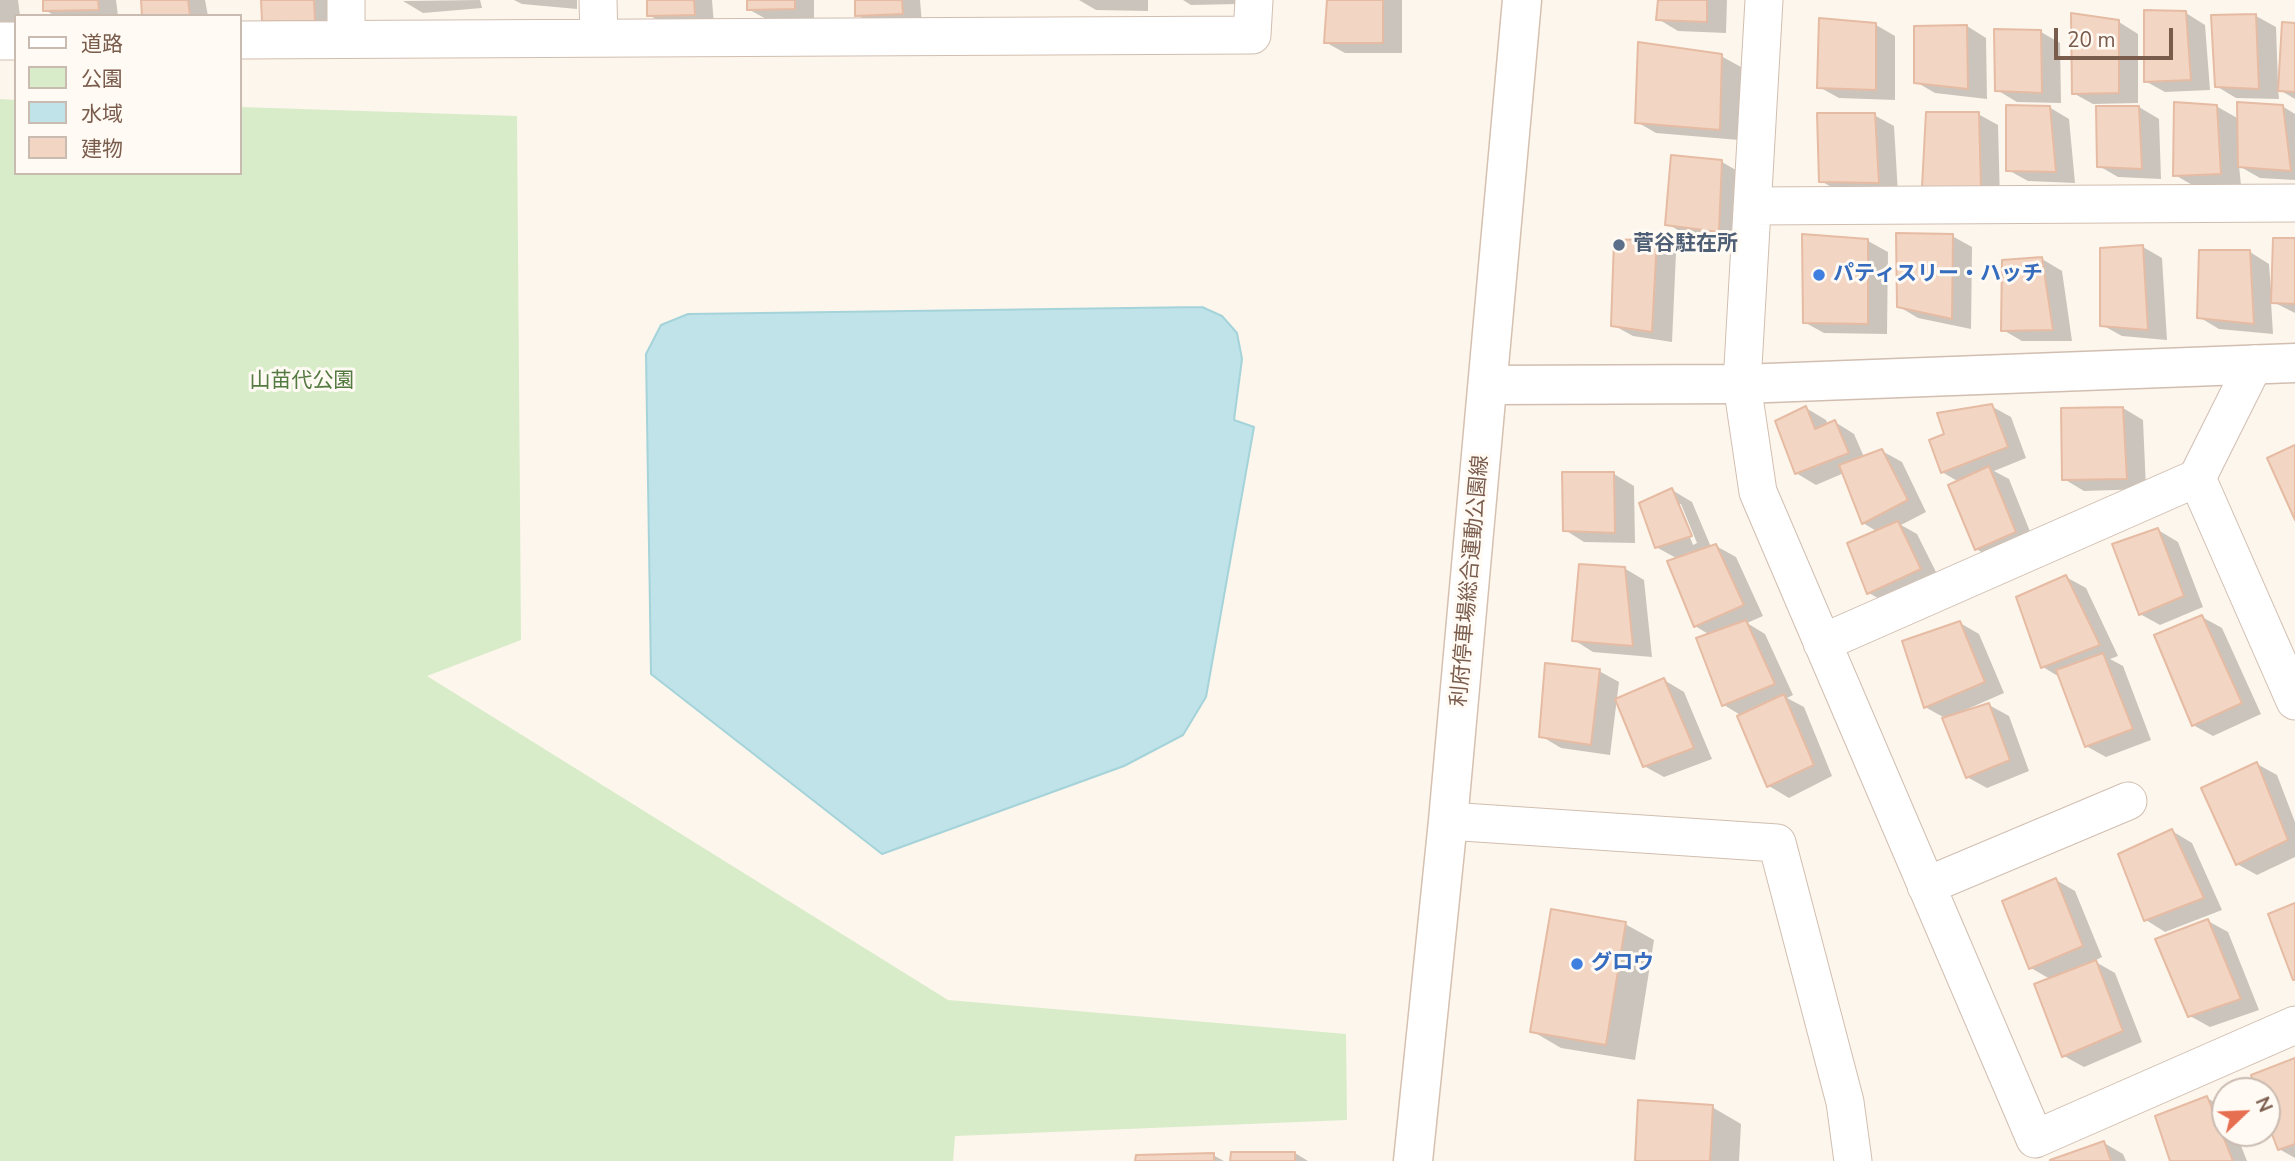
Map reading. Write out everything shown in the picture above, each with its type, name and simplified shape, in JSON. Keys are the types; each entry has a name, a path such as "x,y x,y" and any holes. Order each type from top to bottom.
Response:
{"main road":[{"name":"利府停車場総合運動公園線","path":"1413,1161 1489,385 1522,0"},
{"path":"1489,385 1742,384 2295,363"}],"street":[{"path":"346,0 346,39"},
{"path":"598,0 599,38"},
{"path":"242,40 1252,35 1254,0"},
{"path":"1764,0 1742,384 1758,492 2035,1139 2295,1025"},
{"path":"1752,205 2295,203"},
{"path":"1822,643 2197,478 2254,364"},
{"path":"2197,478 2295,701"},
{"path":"1926,886 2128,801"},
{"path":"1448,821 1777,843 1845,1102 1853,1161"}],"green space":[{"name":"山苗代公園","path":"0,99 14,100 14,175 242,175 242,107 517,116 521,640 427,676 948,1000 1346,1034 1347,1120 955,1136 953,1161 0,1161"}],"water":[{"path":"1202,307 1222,316 1237,333 1242,359 1234,420 1254,427 1206,697 1183,735 1124,766 882,854 651,674 646,354 661,325 688,314"}],"building":[{"path":"43,0 98,0 99,10 43,11"},
{"path":"141,0 188,0 190,14 142,14"},
{"path":"261,0 314,0 315,21 262,21"},
{"path":"647,0 694,0 695,15 647,16"},
{"path":"747,0 795,0 795,9 747,10"},
{"path":"855,0 902,0 903,14 855,16"},
{"path":"1327,0 1383,0 1383,43 1324,43"},
{"path":"1658,0 1707,0 1707,22 1656,20"},
{"path":"2144,10 2186,11 2191,80 2144,82"},
{"path":"2071,13 2119,20 2119,93 2072,94"},
{"path":"2256,14 2259,89 2215,87 2211,15"},
{"path":"1819,18 1876,23 1876,90 1817,88"},
{"path":"2282,22 2295,23 2295,92 2278,91"},
{"path":"1967,25 1968,89 1914,83 1914,26"},
{"path":"1994,29 2041,30 2042,93 1995,91"},
{"path":"1638,42 1722,54 1720,130 1635,123"},
{"path":"2174,102 2217,105 2221,174 2173,176"},
{"path":"2237,102 2283,105 2291,171 2238,167"},
{"path":"2006,105 2050,106 2056,172 2006,171"},
{"path":"2096,106 2139,106 2142,169 2097,167"},
{"path":"1926,112 1979,112 1981,190 1922,187"},
{"path":"1817,113 1875,113 1879,183 1819,182"},
{"path":"1671,155 1722,160 1719,232 1665,225"},
{"path":"1896,233 1953,234 1952,319 1897,307"},
{"path":"1802,234 1868,239 1868,324 1803,323"},
{"path":"2273,238 2295,238 2295,304 2271,303"},
{"path":"1657,239 1652,332 1611,326 1614,240"},
{"path":"2143,245 2148,330 2100,326 2100,248"},
{"path":"2199,250 2250,250 2254,324 2197,318"},
{"path":"2042,257 2053,330 2001,331 2002,260"},
{"path":"1992,404 2008,447 1941,473 1929,440 1944,434 1937,413"},
{"path":"1806,406 1815,429 1835,420 1849,453 1795,474 1775,421"},
{"path":"2123,407 2127,479 2062,480 2061,408"},
{"path":"2295,445 2295,520 2267,458"},
{"path":"1882,449 1908,500 1862,524 1839,465"},
{"path":"1989,466 2016,532 1975,550 1948,485"},
{"path":"1562,472 1614,472 1615,533 1563,531"},
{"path":"1672,488 1692,536 1655,548 1639,503"},
{"path":"1898,521 1921,569 1867,594 1847,543"},
{"path":"2158,528 2184,596 2139,615 2112,544"},
{"path":"1716,544 1744,605 1694,627 1667,561"},
{"path":"1579,564 1625,567 1633,646 1572,641"},
{"path":"2066,575 2100,645 2041,668 2016,597"},
{"path":"2202,615 2242,703 2192,726 2154,635"},
{"path":"1746,620 1775,684 1722,706 1696,638"},
{"path":"1960,621 1985,682 1924,708 1902,641"},
{"path":"2103,653 2133,729 2085,747 2056,670"},
{"path":"1545,663 1600,669 1591,745 1539,737"},
{"path":"1664,678 1694,748 1643,767 1615,699"},
{"path":"1784,694 1814,765 1767,787 1737,716"},
{"path":"1989,703 2010,760 1966,778 1942,718"},
{"path":"2257,762 2288,840 2236,865 2201,788"},
{"path":"2172,829 2204,898 2144,921 2118,854"},
{"path":"2056,878 2083,946 2029,969 2002,901"},
{"path":"2295,903 2295,980 2293,980 2268,914"},
{"path":"1551,909 1626,922 1606,1045 1530,1032"},
{"path":"2208,919 2241,999 2188,1017 2155,939"},
{"path":"2096,960 2123,1031 2062,1057 2034,984"},
{"path":"2295,1058 2295,1144 2278,1150 2277,1147 2281,1147 2281,1077 2251,1075"},
{"path":"2207,1096 2211,1106 2211,1147 2227,1147 2233,1161 2170,1161 2155,1116"},
{"path":"1638,1100 1713,1105 1710,1161 1635,1161"},
{"path":"2104,1141 2111,1161 2050,1161 2050,1160"},
{"path":"1231,1152 1295,1152 1295,1161 1230,1161"},
{"path":"1214,1153 1214,1161 1135,1161 1136,1155"}],"place":[{"name":"菅谷駐在所","path":"1619,245"},
{"name":"パティスリー・ハッチ","path":"1819,275"},
{"name":"グロウ","path":"1577,964"}]}
